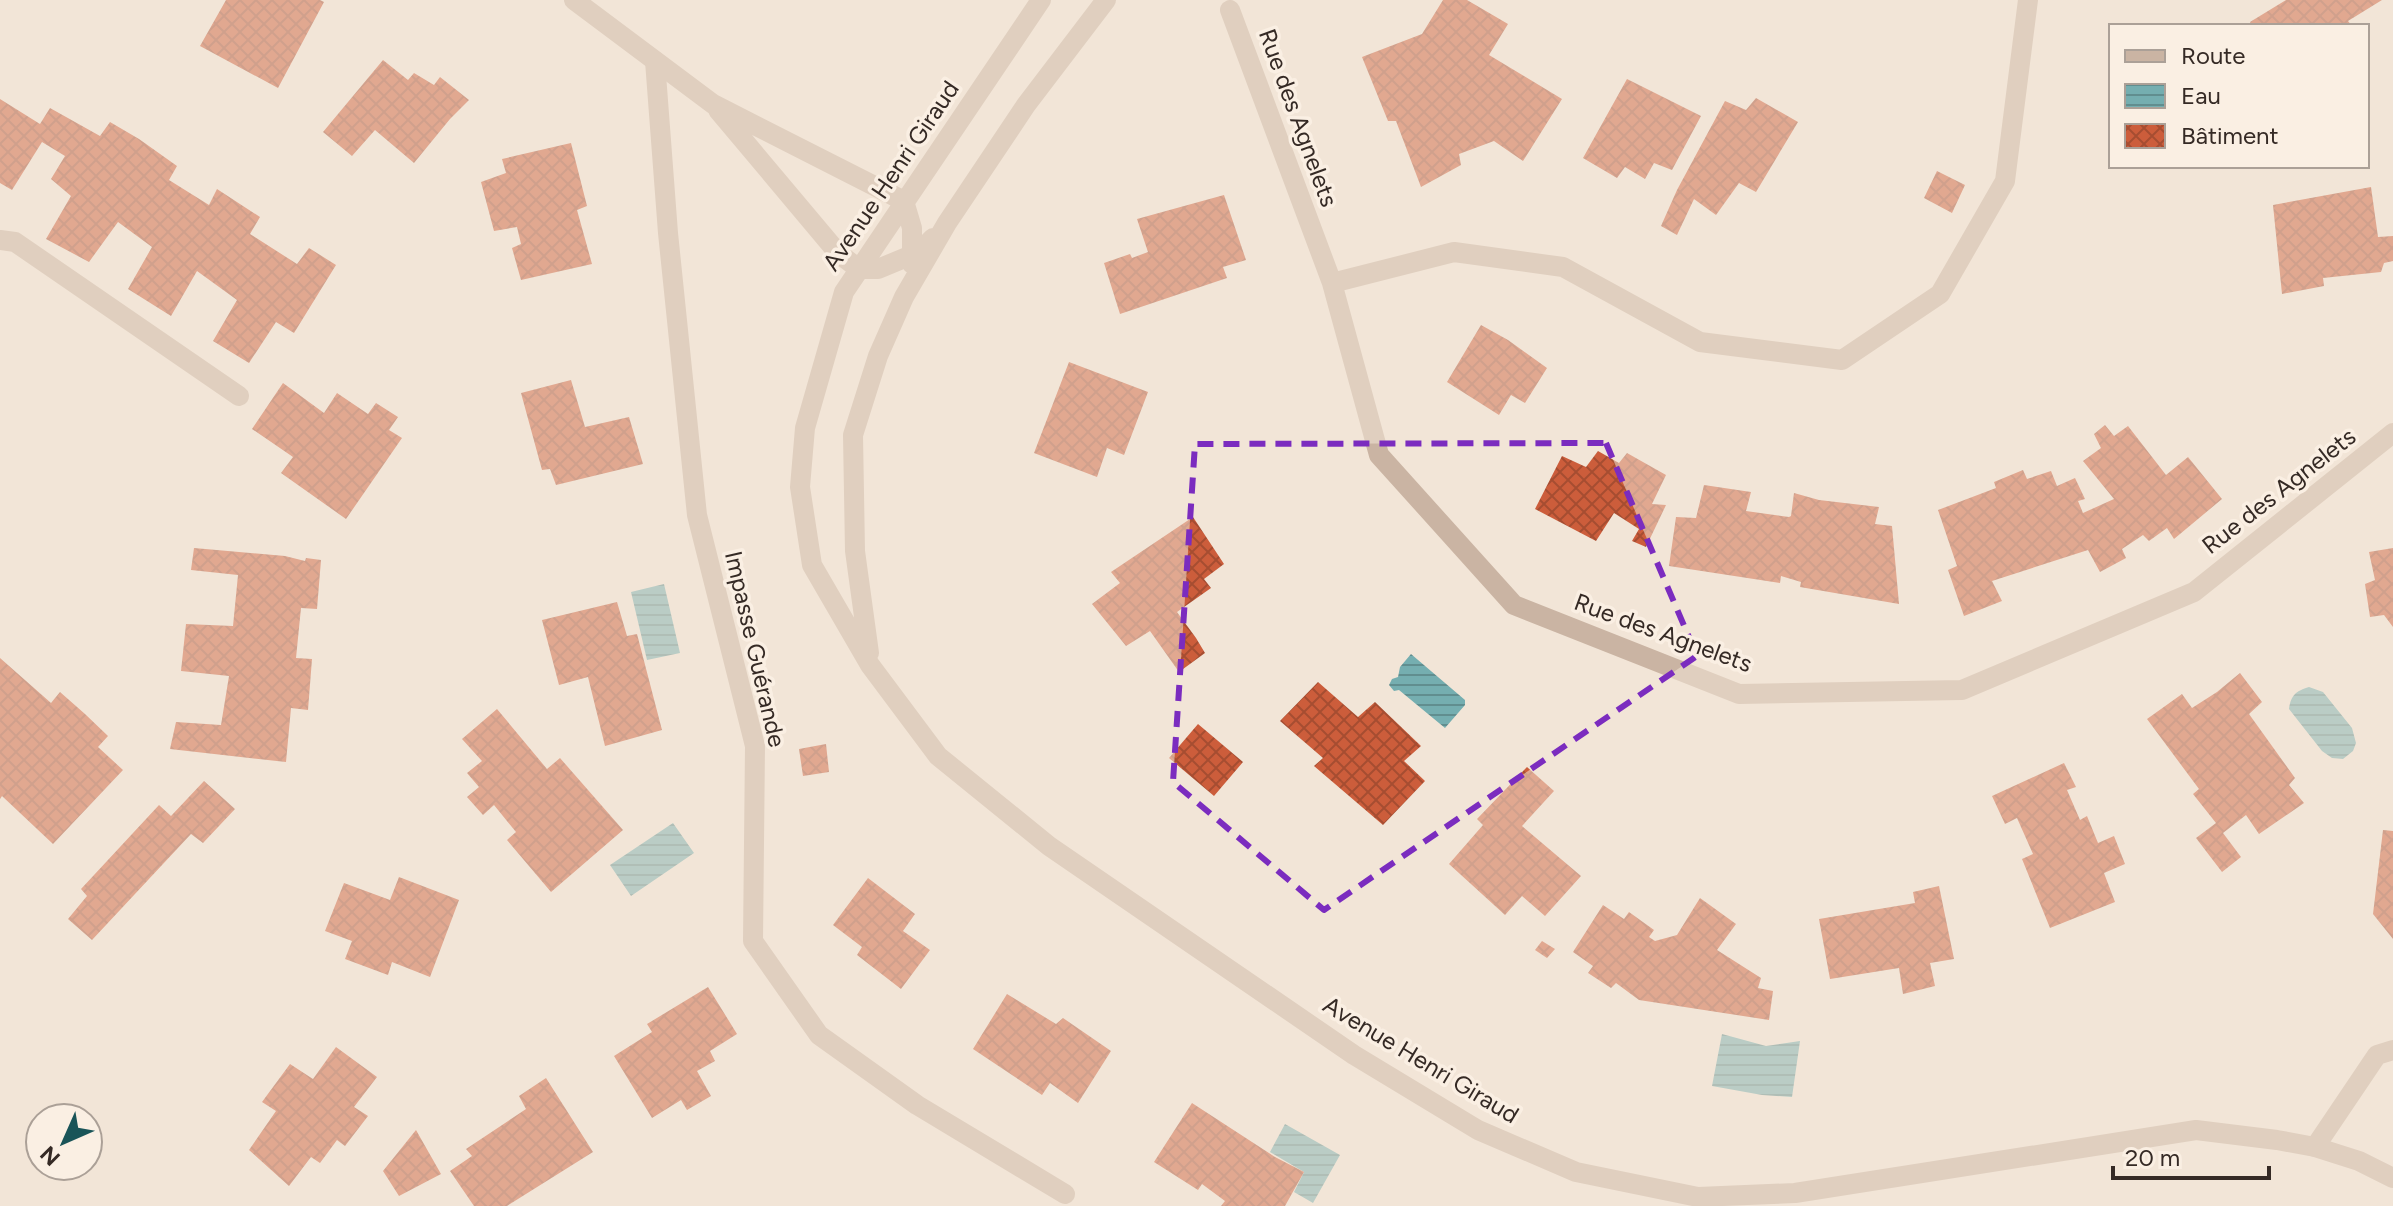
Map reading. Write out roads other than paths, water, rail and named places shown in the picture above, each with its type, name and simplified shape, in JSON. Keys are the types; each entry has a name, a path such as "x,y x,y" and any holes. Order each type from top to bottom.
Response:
{"street":[{"path":"574,0 713,104 904,201 912,228 912,267 904,297"},
{"name":"Avenue Henri Giraud","path":"1041,0 844,292 805,428 800,487 812,565 870,665 938,756 1049,846 1354,1055 1478,1130 1576,1172 1698,1197 1795,1193 2196,1130 2315,1147 2359,1161 2393,1178"},
{"name":"Avenue Henri Giraud","path":"870,665 855,551 853,435 878,356 904,297 947,223 1026,105 1106,0"},
{"path":"1332,283 1454,252 1563,267 1700,342 1842,360 1940,294 2005,181 2028,0"},
{"name":"Rue des Agnelets","path":"1226,3 1332,283 1379,455 1514,605 1739,694 1962,690 2194,592 2393,433"},
{"name":"Impasse Guérande","path":"655,61 668,233 697,515 755,746 753,941 819,1035 917,1105 1065,1194"},
{"path":"713,104 838,253 859,269 878,269 919,252 947,223"},
{"path":"0,240 15,242 239,396"},
{"path":"2315,1147 2377,1055 2393,1050"}],"water":[{"path":"664,584 680,653 647,660 631,592"},
{"path":"1411,654 1465,700 1465,705 1445,728 1389,685 1392,679 1398,677 1400,667"},
{"path":"2309,687 2323,692 2352,728 2356,743 2353,751 2343,759 2332,758 2322,751 2289,709 2295,694"},
{"path":"673,823 694,853 631,896 610,865"},
{"path":"1722,1034 1766,1046 1800,1041 1792,1097 1712,1086"},
{"path":"1285,1124 1340,1155 1313,1203 1294,1192 1304,1172 1270,1152"}]}
